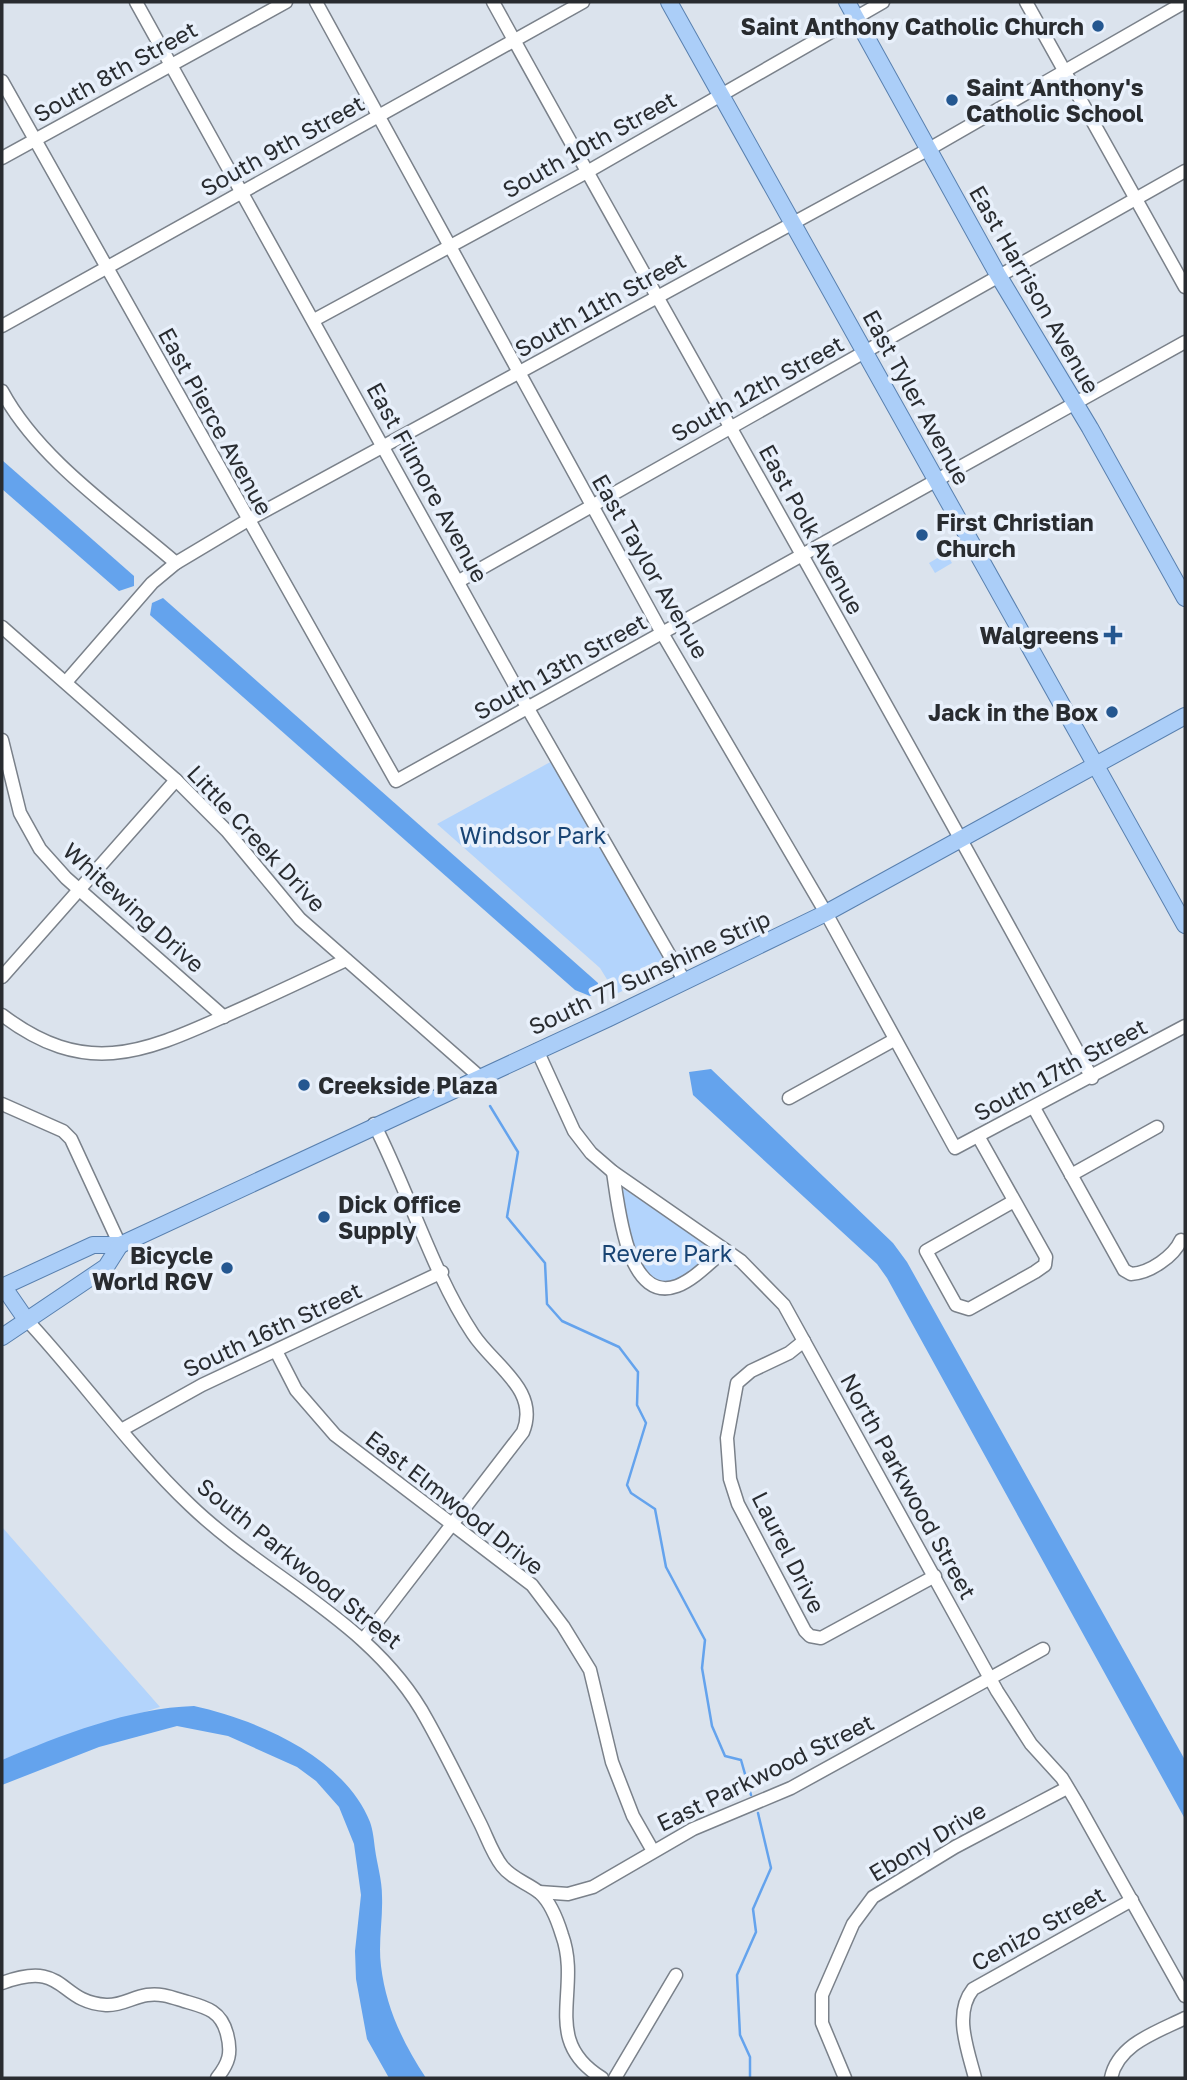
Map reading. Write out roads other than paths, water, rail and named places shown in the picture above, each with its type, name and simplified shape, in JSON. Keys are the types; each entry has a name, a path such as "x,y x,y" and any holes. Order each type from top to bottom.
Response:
{"main road":[{"name":"East Tyler Avenue","path":"669,2 795,222 1185,925"},
{"name":"East Harrison Avenue","path":"847,2 998,275 1076,405 1185,598"},
{"name":"South 77 Sunshine Strip","path":"120,1245 374,1124 481,1078 685,982 825,913 963,840 1185,716"},
{"path":"2,1286 93,1245 120,1245"},
{"path":"2,1337 25,1318 106,1267 120,1245"},
{"name":"South Parkwood Street","path":"2,1286 25,1318"}],"street":[{"name":"East Filmore Avenue","path":"136,2 527,707 685,982"},
{"name":"South 8th Street","path":"2,158 286,2"},
{"name":"East Taylor Avenue","path":"316,2 662,633 825,913 955,1148"},
{"name":"East Polk Avenue","path":"493,2 656,298 963,840 1092,1078"},
{"name":"South 9th Street","path":"2,326 583,2"},
{"name":"South 10th Street","path":"314,320 587,172 883,2"},
{"path":"1026,2 1185,287"},
{"name":"South 11th Street","path":"66,682 139,596 176,563 248,520 929,149 1185,2"},
{"name":"East Pierce Avenue","path":"2,81 396,781"},
{"name":"South 12th Street","path":"459,582 591,504 1185,171"},
{"name":"South 13th Street","path":"396,781 1185,342"},
{"path":"2,391 20,423 43,448 176,563"},
{"name":"Little Creek Drive","path":"2,628 176,780 227,831 293,912 481,1078"},
{"name":"Whitewing Drive","path":"2,740 20,813 33,838 57,870 224,1017"},
{"path":"2,977 176,780"},
{"path":"2,1015 22,1030 51,1044 109,1053 138,1052 224,1017 346,960"},
{"name":"South 17th Street","path":"955,1148 1092,1078 1185,1026"},
{"path":"789,1098 894,1040"},
{"name":"North Parkwood Street","path":"537,1050 574,1131 591,1153 613,1172 725,1250 771,1290 784,1305 991,1678 1031,1744 1067,1788 1185,1996"},
{"path":"2,1104 63,1131 71,1139 120,1245"},
{"path":"1034,1108 1124,1270 1131,1274 1143,1271 1173,1253 1181,1240"},
{"path":"363,1640 523,1432 528,1409 519,1388 468,1327 374,1124"},
{"path":"1071,1175 1157,1127"},
{"path":"978,1136 1046,1257 1045,1265 969,1309 962,1309 956,1305 926,1251 1014,1201"},
{"path":"613,1172 628,1251 646,1280 663,1287 678,1286 725,1250"},
{"name":"South 16th Street","path":"122,1429 190,1390 442,1272"},
{"name":"South Parkwood Street","path":"25,1318 190,1505 363,1640 411,1692 502,1866 521,1883 539,1892 559,1926 566,1950 569,1980 565,2026 568,2041 585,2066 602,2078"},
{"name":"Laurel Drive","path":"804,1341 789,1353 751,1371 737,1383 727,1438 730,1479 738,1504 805,1631 815,1638 828,1635 935,1576"},
{"name":"East Elmwood Drive","path":"276,1351 296,1390 335,1435 533,1585 590,1670 612,1762 633,1816 653,1851"},
{"name":"East Parkwood Street","path":"539,1892 568,1894 593,1887 693,1829 792,1787 1043,1649"},
{"name":"Ebony Drive","path":"845,2078 822,2023 822,1995 853,1924 873,1896 955,1847 1067,1788"},
{"name":"Cenizo Street","path":"975,2078 962,2018 967,1996 973,1989 1132,1900"},
{"path":"2,1983 37,1975 56,1980 96,2003 119,2004 152,1994 206,2006 221,2020 231,2048 230,2058 217,2078"},
{"path":"615,2078 676,1975"},
{"path":"1111,2078 1119,2057 1128,2049 1185,2018"}],"water":[{"path":"2,460 134,576 134,586 119,591 2,489"},
{"path":"163,598 598,983 597,994 590,996 575,990 150,615 152,603"},
{"path":"711,1069 893,1243 907,1262 1185,1760 1185,1819 887,1278 877,1264 693,1095 689,1072"},
{"path":"194,1706 245,1721 296,1745 341,1778 358,1799 371,1825 382,1890 380,1957 383,1981 391,2011 410,2052 426,2078 389,2078 367,2039 356,1979 355,1951 361,1895 354,1844 339,1807 316,1781 297,1767 228,1736 177,1726 99,1747 2,1785 2,1760 96,1724 145,1712"}],"waterway":[{"path":"490,1106 518,1152 507,1217 545,1263 547,1304 562,1321 619,1347 638,1372 637,1405 646,1423 627,1485 631,1493 655,1509 666,1567 705,1640 702,1668 712,1726 725,1756 741,1760 751,1795"},
{"path":"750,2078 750,2057 740,2035 737,1975 756,1932 753,1909 771,1868 758,1813"}],"place":[{"name":"Saint Anthony Catholic Church","path":"1098,26"},
{"name":"Saint Anthony's Catholic School","path":"952,100"},
{"name":"First Christian Church","path":"922,535"},
{"name":"Walgreens","path":"1113,635"},
{"name":"Jack in the Box","path":"1112,712"},
{"name":"Creekside Plaza","path":"304,1085"},
{"name":"Dick Office Supply","path":"324,1217"},
{"name":"Bicycle World RGV","path":"227,1268"}],"park label":[{"name":"Windsor Park","path":"533,835"},
{"name":"Revere Park","path":"667,1253"}]}
